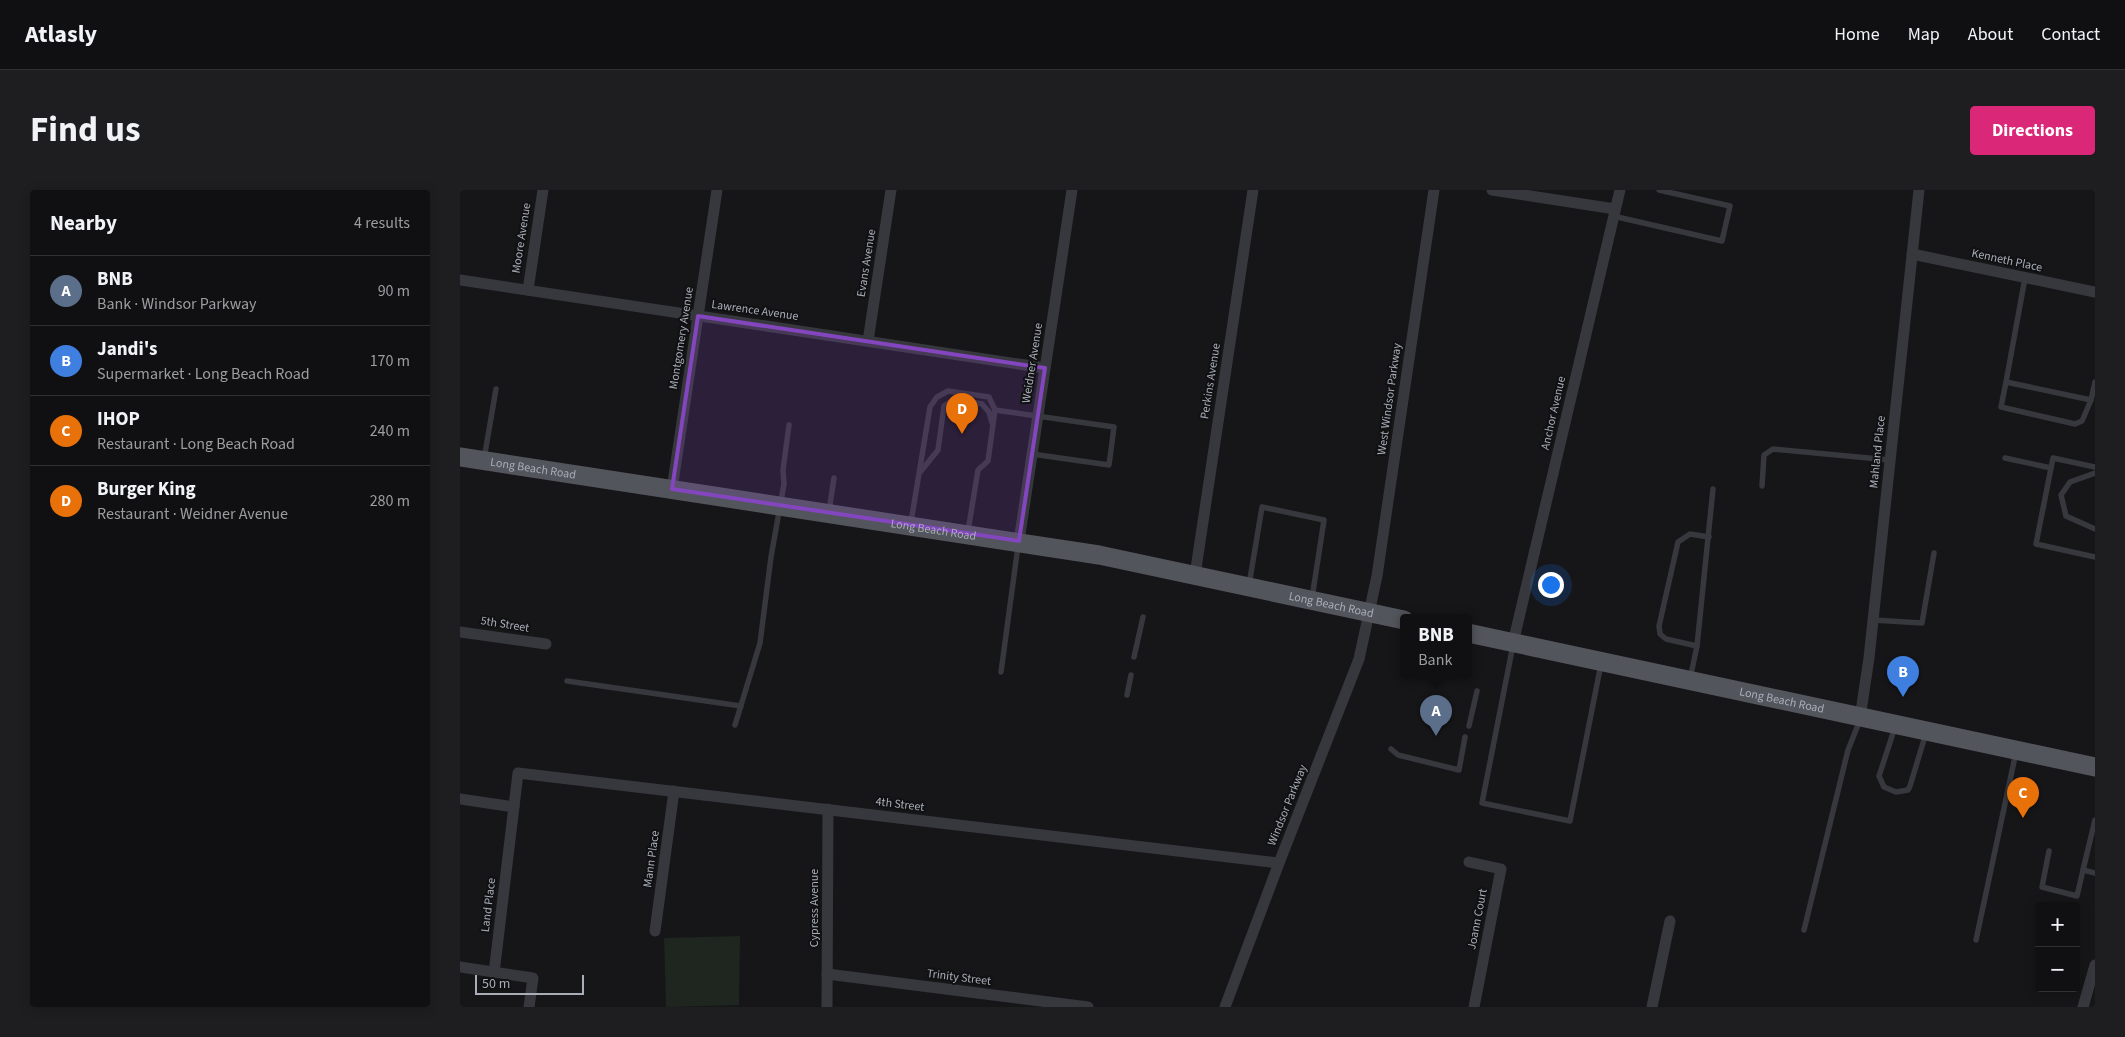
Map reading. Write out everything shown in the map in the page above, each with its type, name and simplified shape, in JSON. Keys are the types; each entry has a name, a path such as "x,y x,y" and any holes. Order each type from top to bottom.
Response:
{"main road":[{"name":"Long Beach Road","path":"460,458 1099,554 1400,619"},
{"name":"Long Beach Road","path":"1472,634 2095,767"}],"street":[{"name":"Moore Avenue","path":"528,290 543,190"},
{"name":"Montgomery Avenue","path":"672,489 717,190"},
{"name":"Evans Avenue","path":"868,341 891,190"},
{"name":"Weidner Avenue","path":"1019,541 1072,190"},
{"name":"Perkins Avenue","path":"1195,575 1253,190"},
{"name":"West Windsor Parkway","path":"1370,612 1434,190"},
{"path":"1492,190 1614,212"},
{"name":"Anchor Avenue","path":"1514,643 1620,190"},
{"name":"Mahland Place","path":"1860,718 1873,620 1919,190"},
{"name":"Kenneth Place","path":"1912,254 2095,292"},
{"name":"Lawrence Avenue","path":"460,280 1045,368"},
{"name":"Windsor Parkway","path":"1225,1007 1359,659 1370,612"},
{"name":"5th Street","path":"460,632 546,644"},
{"name":"4th Street","path":"518,772 1279,863"},
{"name":"Land Place","path":"494,972 518,772"},
{"name":"Mann Place","path":"655,931 674,791"},
{"path":"460,799 514,808"},
{"name":"Cypress Avenue","path":"826,1007 828,809"},
{"name":"Joann Court","path":"1469,862 1501,869 1474,1007"},
{"path":"1652,1007 1670,921"},
{"path":"2084,1007 2095,965"},
{"path":"460,967 533,978 529,1007"},
{"name":"Trinity Street","path":"827,974 1088,1007"}],"lane":[{"path":"1614,212 1722,240 1730,206 1659,190"},
{"path":"2025,278 2001,407 2075,424 2082,421 2091,400 2095,382"},
{"path":"2006,382 2091,400"},
{"path":"484,461 496,389"},
{"path":"910,525 930,407 937,397 948,391 989,398 995,410 988,460 978,470 968,534"},
{"path":"919,473 938,450 944,406 948,402 962,400 982,404 989,412 993,425"},
{"path":"995,410 1114,427 1109,465 1032,454"},
{"path":"735,725 760,643 771,557 784,484 783,470 789,425"},
{"path":"1762,486 1764,455 1773,449 1890,460"},
{"path":"2005,458 2051,468"},
{"path":"2095,467 2053,458 2036,544 2095,557"},
{"path":"2095,473 2070,482 2061,495 2066,516 2095,529"},
{"path":"829,513 834,478"},
{"path":"1690,681 1698,646 1713,489"},
{"path":"1248,587 1262,508 1324,520 1311,600"},
{"path":"1698,646 1666,639 1660,634 1660,626 1678,542 1690,534 1709,537"},
{"path":"1001,672 1019,541"},
{"path":"1873,620 1922,623 1934,553"},
{"path":"1134,657 1143,617"},
{"path":"1514,643 1482,803 1570,821 1602,662"},
{"path":"1127,694 1131,675"},
{"path":"567,681 741,706"},
{"path":"1469,726 1477,691"},
{"path":"1804,930 1848,750 1860,718"},
{"path":"1895,725 1879,776 1884,787 1896,792 1908,790 1927,731"},
{"path":"1391,749 1398,755 1458,770 1466,738"},
{"path":"1976,940 2016,750"},
{"path":"2049,852 2042,887 2077,896 2095,820"},
{"path":"2084,870 2095,873"}],"highlighted area":[{"path":"698,316 1045,368 1019,541 672,489"}],"shaded area":[{"path":"740,936 739,1005 666,1007 664,938"}],"place":[{"name":"Burger King","path":"962,434"},
{"name":"Jandi's","path":"1903,697"},
{"name":"BNB","path":"1436,736"},
{"name":"IHOP","path":"2023,818"}]}
